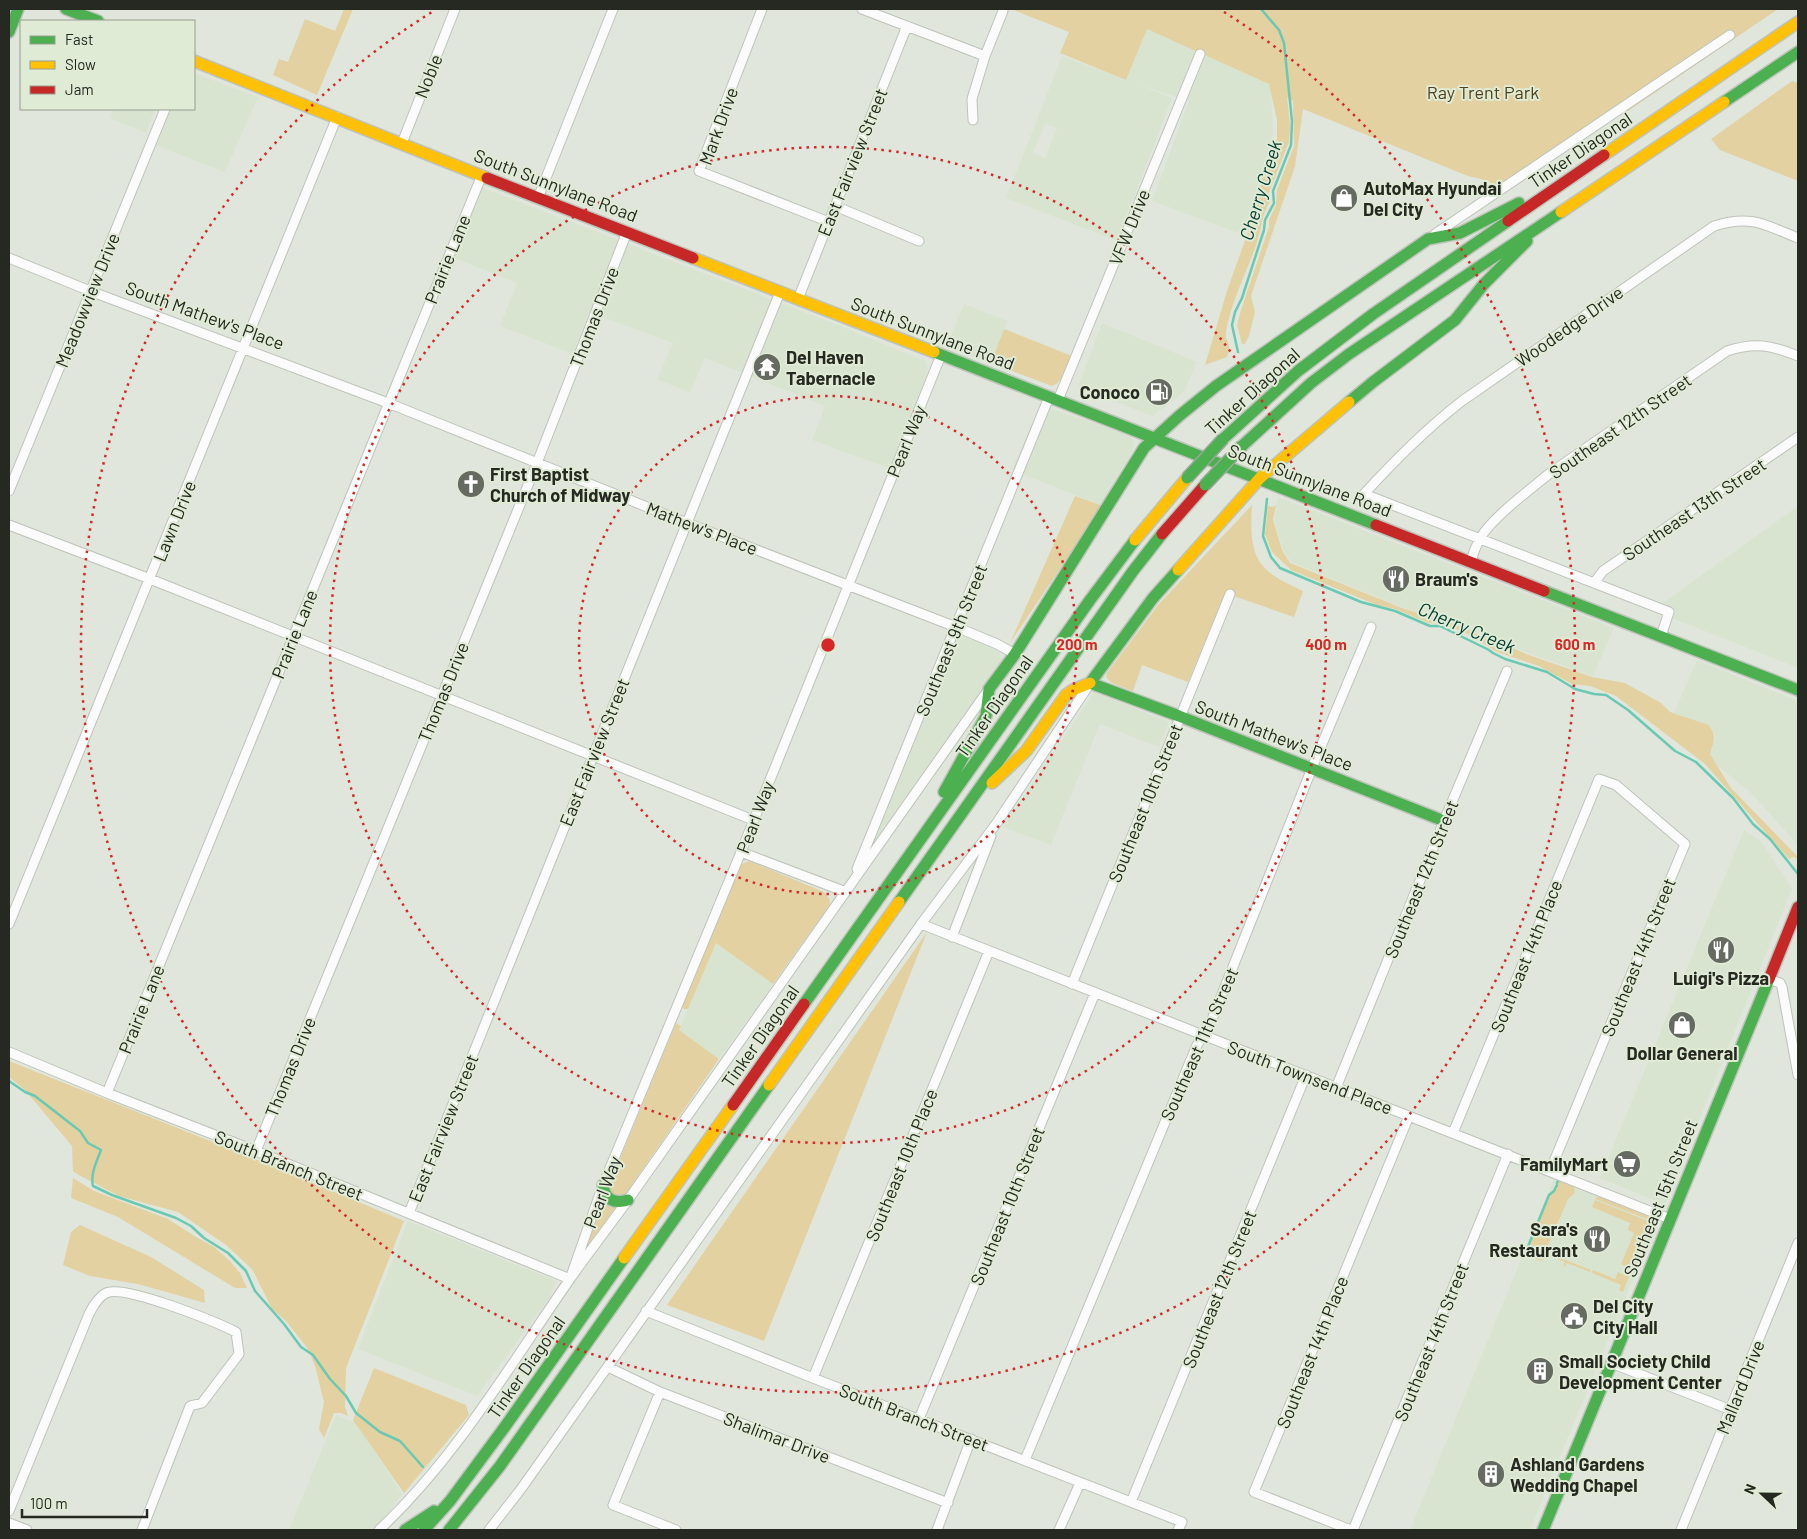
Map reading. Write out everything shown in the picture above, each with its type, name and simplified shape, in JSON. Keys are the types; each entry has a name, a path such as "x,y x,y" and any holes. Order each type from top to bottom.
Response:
{"main road":[{"path":"9,32 18,9"},
{"path":"66,9 95,20"},
{"name":"Tinker Diagonal","path":"424,1530 450,1501 504,1428 1090,600 1122,556 1187,478 1223,439 1298,371 1340,338 1798,22"},
{"name":"Tinker Diagonal","path":"450,1530 506,1458 1133,571 1204,485 1242,446 1311,383 1349,354 1798,52"},
{"name":"South Sunnylane Road","path":"195,61 538,198 1260,478 1798,690"},
{"path":"1428,239 1464,232 1574,175"},
{"path":"967,806 1026,751 1066,695 1090,683 1153,598 1260,478 1373,382 1455,320 1484,284 1551,217"},
{"name":"Tinker Diagonal","path":"989,689 1015,654 1144,448 1164,428 1217,384 1351,294 1428,239"},
{"name":"South Mathew's Place","path":"1090,683 1179,716 1444,821"},
{"path":"910,855 982,725 986,716 989,689"},
{"name":"Southeast 15th Street","path":"1543,1530 1798,907"},
{"path":"603,1185 604,1194 611,1201 628,1200"},
{"path":"405,1530 450,1501"}],"street":[{"name":"Noble","path":"402,143 455,9"},
{"path":"538,198 613,9"},
{"name":"Mark Drive","path":"762,9 699,171 828,222"},
{"path":"862,9 985,56"},
{"path":"973,120 972,98 985,56 1003,11"},
{"name":"East Fairview Street","path":"798,299 907,26"},
{"name":"Tinker Diagonal","path":"1428,239 1730,36"},
{"name":"VFW Drive","path":"1054,399 1200,54"},
{"name":"Meadowview Drive","path":"9,491 165,110"},
{"name":"Lawn Drive","path":"9,924 11,912 150,579 337,117"},
{"name":"Prairie Lane","path":"107,1093 482,175"},
{"path":"835,206 919,241"},
{"name":"Woodedge Drive","path":"1364,494 1433,423 1714,226 1728,221 1748,220 1798,238"},
{"name":"Thomas Drive","path":"256,1151 537,463 627,232"},
{"name":"South Mathew's Place","path":"9,258 90,291 388,403"},
{"name":"East Fairview Street","path":"409,1213 780,292"},
{"name":"Southeast 12th Street","path":"1470,561 1480,539 1494,522 1550,473 1727,351 1741,346 1760,344 1782,349 1798,356"},
{"name":"Pearl Way","path":"570,1279 603,1185 741,852 941,355"},
{"name":"Southeast 9th Street","path":"852,883 956,627 1054,399"},
{"name":"Mathew's Place","path":"388,403 687,523 956,627 997,644 1015,654"},
{"name":"Southeast 13th Street","path":"1594,583 1603,571 1798,437"},
{"name":"South Sunnylane Road","path":"1364,494 1669,612 1661,636"},
{"path":"9,525 442,694 753,820"},
{"name":"Southeast 10th Street","path":"1072,984 1230,594"},
{"name":"Southeast 11th Street","path":"1026,1460 1197,1044 1209,1027 1312,768 1371,627"},
{"name":"Southeast 12th Street","path":"1336,1088 1507,671"},
{"path":"490,1530 608,1367 921,924 996,824 1090,683"},
{"name":"Tinker Diagonal","path":"379,1530 401,1508 460,1437 989,689"},
{"name":"Southeast 14th Place","path":"1453,1133 1598,779"},
{"name":"Southeast 14th Street","path":"1550,1171 1685,844 1616,785 1598,779"},
{"path":"952,937 996,824"},
{"path":"741,852 846,892"},
{"name":"South Townsend Place","path":"921,924 1670,1219"},
{"name":"Southeast 10th Place","path":"813,1378 989,951"},
{"path":"1768,979 1780,983 1782,987 1798,1075"},
{"name":"Southeast 10th Street","path":"919,1419 1095,993"},
{"name":"South Branch Street","path":"9,1052 570,1279"},
{"name":"Southeast 12th Street","path":"1131,1502 1306,1076"},
{"name":"Southeast 14th Place","path":"1352,1530 1254,1492 1409,1116"},
{"name":"Southeast 14th Street","path":"1352,1530 1508,1154"},
{"name":"Mallard Drive","path":"1681,1530 1798,1243"},
{"path":"9,1511 95,1302 106,1292 120,1291 174,1306 219,1323 236,1332 239,1354 202,1403 190,1406 142,1530"},
{"name":"South Branch Street","path":"646,1311 1131,1502 1180,1526"},
{"path":"1611,1363 1730,1410"},
{"name":"Shalimar Drive","path":"608,1367 660,1392 948,1503"},
{"path":"660,1392 613,1505 676,1530"},
{"path":"937,1530 971,1439"},
{"path":"1059,1530 1080,1483"},
{"path":"9,1523 28,1530"}],"shaded area":[{"path":"1147,29 1269,83 1271,89 1273,133 1244,235 1152,201 1189,101 1140,85 1172,98 1117,241 1006,198 1062,56 1126,80","holes":["1045,124 1057,128 1045,158 1033,153"]},
{"path":"195,73 258,97 225,172 155,145 171,110 195,110"},
{"path":"114,110 155,110 146,133 110,118"},
{"path":"481,187 848,329 925,361 928,369 915,409 891,469 812,440 825,406 705,358 690,393 657,379 673,343 589,312 573,354 500,326 517,283 454,258"},
{"path":"964,304 1007,321 991,363 946,347"},
{"path":"1102,323 1197,362 1184,392 1152,416 1078,387"},
{"path":"1040,405 1103,426 1130,437 1134,441 1133,450 1100,505 1012,470"},
{"path":"1278,497 1614,628 1593,676 1528,653 1425,611 1423,614 1402,607 1291,562 1283,550 1274,520"},
{"path":"1798,506 1798,668 1657,612 1661,604"},
{"path":"956,635 996,650 1002,659 876,841 873,840"},
{"path":"1697,660 1798,701 1798,845 1753,795 1717,765 1710,754 1715,734 1709,725 1674,713"},
{"path":"1094,692 1169,722 1159,747 1100,724 1051,845 1003,827"},
{"path":"1744,830 1761,841 1792,889 1665,1205 1600,1178"},
{"path":"716,943 773,984 719,1059 679,1030"},
{"path":"1554,1179 1652,1217 1655,1225 1530,1530 1410,1530"},
{"path":"408,1221 556,1281 550,1297 477,1396 358,1349"},
{"path":"336,1415 357,1423 402,1494 387,1515 371,1530 289,1530"}],"green space":[{"path":"344,9 353,9 317,95 273,75 279,59 288,62 305,19 335,31"},
{"name":"Ray Trent Park","path":"1011,9 1778,9 1625,113 1619,104 1494,189 1489,181 1468,176 1303,109 1295,166 1251,296 1255,312 1249,336 1245,344 1242,344 1237,325 1269,227 1269,220 1276,205 1277,190 1294,146 1293,101 1287,97 1290,125 1289,142 1267,197 1270,202 1231,310 1226,335 1229,352 1227,357 1205,365 1227,291 1247,235 1263,176 1277,139 1277,120 1269,84 1147,29 1126,80 1060,53 1069,32"},
{"path":"1792,81 1798,83 1798,181 1720,150 1711,139"},
{"path":"1004,329 1072,356 1065,373 1056,384 1052,386 991,363"},
{"path":"1075,496 1100,505 1100,509 1010,643"},
{"path":"1252,505 1252,537 1258,560 1272,574 1303,591 1294,617 1225,593 1188,682 1142,665 1133,691 1112,683 1106,677 1107,673 1159,604"},
{"path":"1276,505 1273,520 1282,550 1290,563 1402,608 1424,615 1425,612 1529,655 1592,677 1625,683 1661,703 1670,712 1709,725 1714,739 1710,754 1731,788 1798,859 1793,857 1789,859 1705,764 1616,696 1590,686 1572,684 1539,666 1497,652 1464,632 1442,624 1429,623 1395,609 1377,605 1291,570 1272,552 1265,534 1268,506 1273,507"},
{"path":"749,861 824,892 830,900 830,905 773,984 716,943 688,1009 684,1009 682,1005 740,865"},
{"path":"927,932 764,1341 667,1305"},
{"path":"676,1023 681,1026 679,1030 719,1059 627,1192 623,1196 618,1197 610,1194 610,1183"},
{"path":"9,1061 253,1158 404,1221 346,1368 345,1407 348,1416 334,1413 324,1438 319,1429 324,1402 315,1366 308,1349 286,1321 272,1309 252,1269 226,1245 178,1212 119,1196 73,1171 72,1146 25,1090 9,1077"},
{"path":"73,1178 94,1191 168,1219 214,1247 240,1273 247,1288 235,1288 118,1217 71,1198"},
{"path":"1559,1181 1574,1187 1575,1193 1568,1199 1545,1252 1591,1270 1590,1272 1567,1263 1563,1268 1565,1262 1545,1255 1542,1261 1532,1258 1528,1249 1550,1195 1555,1190"},
{"path":"1597,1197 1650,1216 1652,1221 1595,1199"},
{"path":"1595,1200 1651,1222 1632,1269 1621,1264 1634,1233 1628,1230 1630,1223 1592,1207"},
{"path":"603,1202 615,1208 582,1254"},
{"path":"80,1225 151,1257 204,1290 205,1303 138,1284 90,1276 63,1265 71,1232"},
{"path":"1653,1225 1655,1229 1640,1266 1635,1269"},
{"path":"1593,1270 1615,1279 1618,1272 1629,1277 1623,1292 1619,1290 1621,1285 1592,1273"},
{"path":"374,1368 466,1405 469,1415 404,1493 353,1420"}],"waterway":[{"name":"Cherry Creek","path":"1238,352 1232,325 1235,312 1242,298 1264,230 1265,220 1274,203 1273,191 1291,145 1292,121 1284,43 1279,30 1261,9"},
{"name":"Cherry Creek","path":"1267,499 1263,536 1271,557 1280,568 1361,602 1395,611 1430,626 1440,626 1505,659 1547,672 1575,689 1606,695 1628,710 1675,751 1696,762 1733,798 1753,824 1770,839 1798,874"},
{"path":"9,1081 25,1092 35,1096 80,1131 88,1143 101,1150 93,1172 93,1186 112,1195 176,1218 191,1226 204,1238 228,1253 246,1271 255,1291 301,1347 313,1355 330,1379 346,1396 356,1413 380,1432 400,1441 423,1467"},
{"path":"1531,1257 1527,1249 1549,1195 1557,1185"}],"traffic: fast":[{"path":"9,32 18,9"},
{"path":"66,9 95,20"},
{"path":"1724,102 1798,52"},
{"path":"1428,239 1460,233 1519,203"},
{"path":"1242,446 1311,383 1349,354 1561,212"},
{"path":"1223,439 1298,371 1373,314 1508,221"},
{"path":"989,689 1015,654 1144,448 1216,386 1428,239"},
{"path":"1455,320 1484,284 1527,241"},
{"path":"1349,402 1455,320"},
{"path":"934,352 1376,525"},
{"path":"1187,478 1223,439"},
{"path":"1205,485 1242,446"},
{"path":"899,902 1133,571 1162,534"},
{"path":"804,1004 1090,600 1135,540"},
{"path":"1178,570 1153,598 1090,683 1179,716 1444,821"},
{"path":"1544,591 1798,690"},
{"path":"944,792 986,716 989,689"},
{"path":"1543,1530 1769,979"},
{"path":"449,1530 500,1466 769,1085"},
{"path":"603,1185 606,1194 611,1200 628,1200"},
{"path":"424,1530 450,1501 504,1428 624,1258"},
{"path":"405,1530 434,1511"}],"traffic: slow":[{"path":"1604,155 1798,22"},
{"path":"195,61 487,178"},
{"path":"1561,212 1724,102"},
{"path":"693,258 934,352"},
{"path":"1178,570 1260,478 1349,402"},
{"path":"1135,540 1187,478"},
{"path":"992,783 1026,751 1066,695 1090,683"},
{"path":"769,1085 899,902"},
{"path":"624,1258 733,1105"}],"traffic: jam":[{"path":"1508,221 1604,155"},
{"path":"487,178 693,258"},
{"path":"1162,534 1205,485"},
{"path":"1376,525 1544,591"},
{"path":"1769,979 1798,907"},
{"path":"733,1105 804,1004"}],"place":[{"name":"AutoMax Hyundai Del City","path":"1344,198"},
{"name":"Del Haven Tabernacle","path":"767,367"},
{"name":"Conoco","path":"1159,392"},
{"name":"First Baptist Church of Midway","path":"471,484"},
{"name":"Braum's","path":"1396,579"},
{"name":"Luigi's Pizza","path":"1721,950"},
{"name":"Dollar General","path":"1682,1025"},
{"name":"FamilyMart","path":"1627,1164"},
{"name":"Sara's Restaurant","path":"1597,1239"},
{"name":"Del City City Hall","path":"1574,1316"},
{"name":"Small Society Child Development Center","path":"1540,1371"},
{"name":"Ashland Gardens Wedding Chapel","path":"1491,1474"}]}
